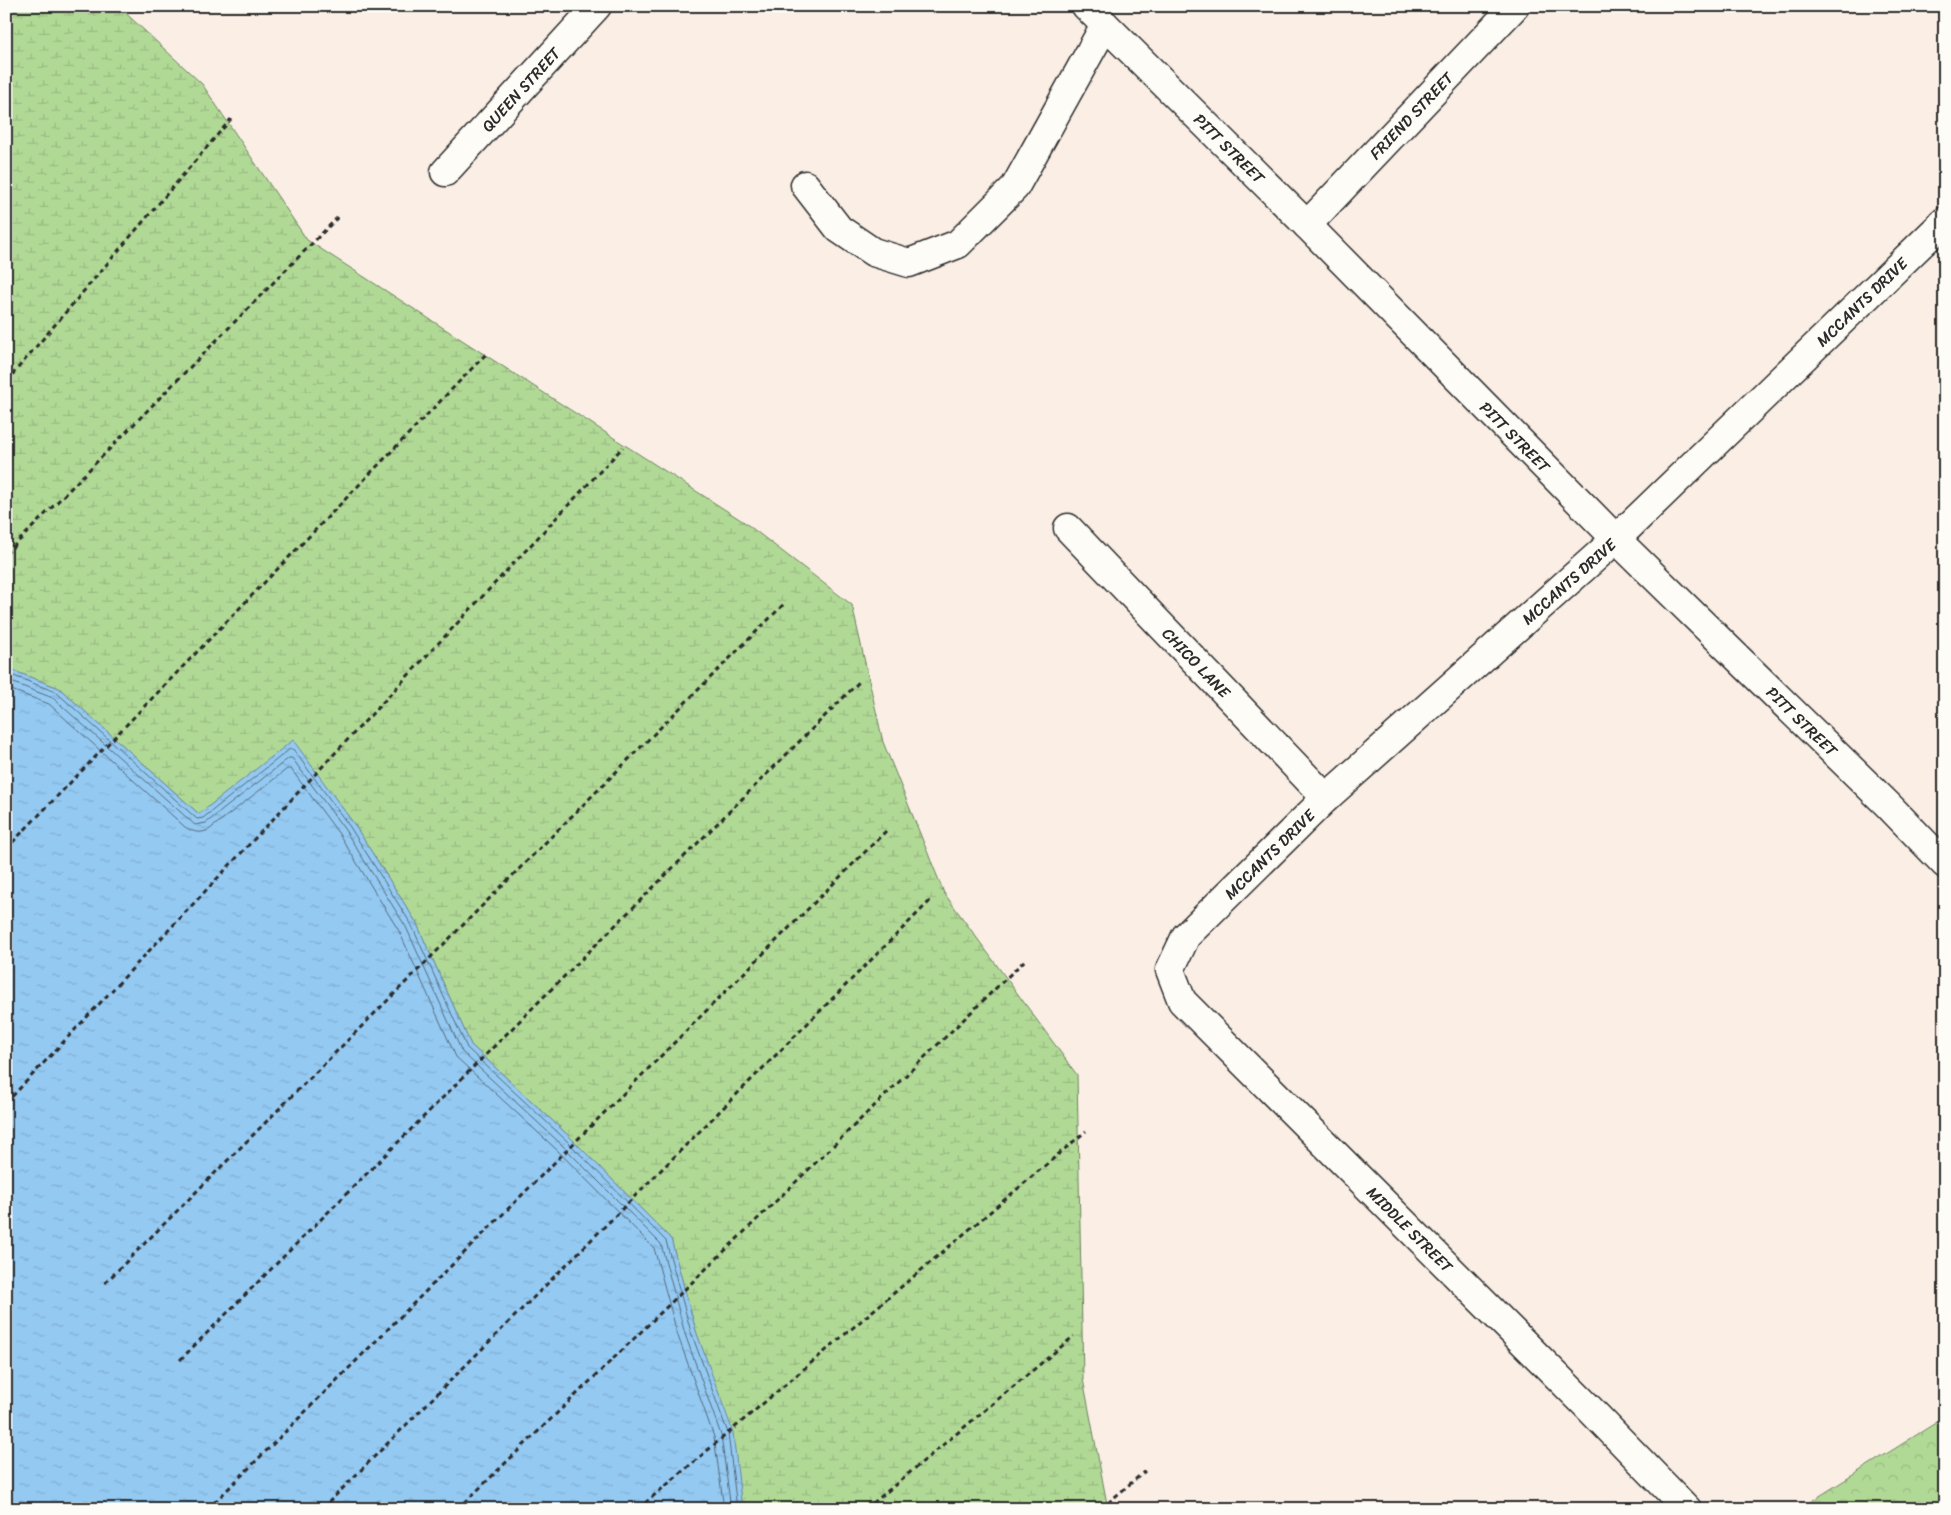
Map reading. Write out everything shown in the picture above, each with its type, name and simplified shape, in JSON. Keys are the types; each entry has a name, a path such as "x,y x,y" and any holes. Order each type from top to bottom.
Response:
{"street":[{"name":"QUEEN STREET","path":"445,172 597,6"},
{"name":"PITT STREET","path":"1086,6 1307,225 1616,539 1888,805 1945,864"},
{"name":"FRIEND STREET","path":"1307,225 1516,6"},
{"path":"805,185 839,229 873,252 909,263 958,244 1015,187 1105,25"},
{"name":"MCCANTS DRIVE","path":"1186,936 1326,798 1616,539 1945,221"},
{"name":"CHICO LANE","path":"1068,528 1326,798"},
{"name":"MIDDLE STREET","path":"1186,936 1170,970 1182,1001 1578,1397 1687,1509"}],"path":[{"path":"6,14 14,6"},
{"path":"6,382 231,119"},
{"path":"6,554 339,216"},
{"path":"6,849 486,354"},
{"path":"6,1104 623,447"},
{"path":"105,1283 785,603"},
{"path":"180,1360 860,681"},
{"path":"208,1509 886,831"},
{"path":"322,1509 931,900"},
{"path":"458,1509 1025,960"},
{"path":"638,1509 1086,1131"},
{"path":"866,1509 1074,1336"},
{"path":"1101,1509 1145,1471"}],"green space":[{"path":"6,6 118,6 202,84 307,240 744,522 852,605 883,742 944,893 1077,1075 1083,1379 1108,1509 742,1509 732,1432 696,1331 671,1239 570,1137 471,1045 416,922 354,824 293,741 199,814 59,688 6,668"},
{"path":"1945,1417 1945,1509 1799,1509"}],"water":[{"path":"6,668 59,688 199,814 293,740 354,824 416,922 471,1045 570,1137 671,1239 696,1331 733,1432 742,1509 6,1509"}]}
